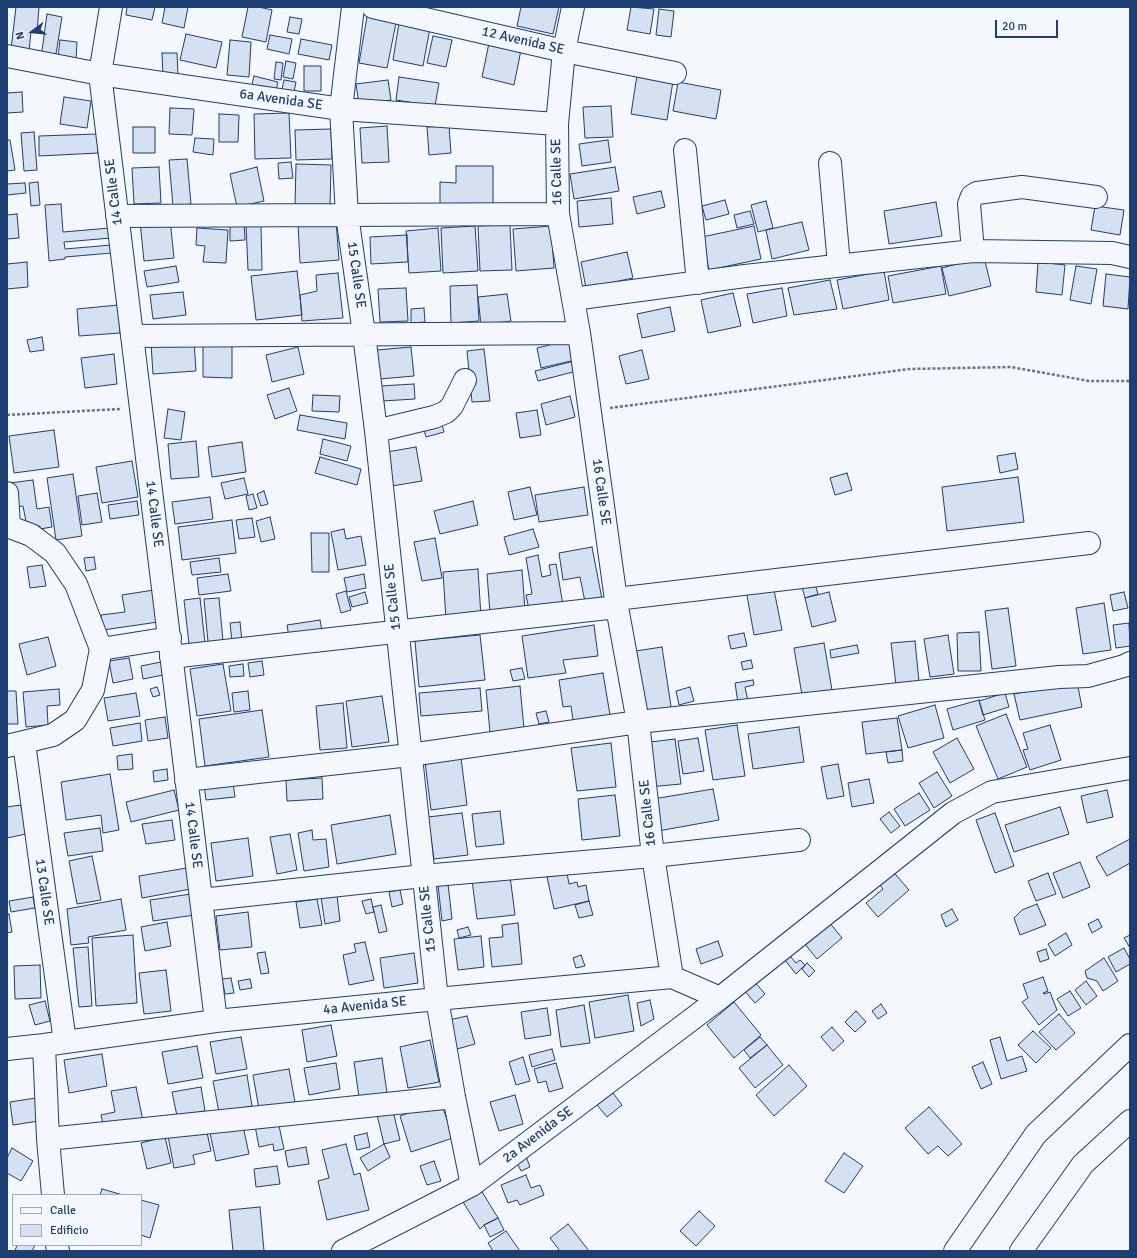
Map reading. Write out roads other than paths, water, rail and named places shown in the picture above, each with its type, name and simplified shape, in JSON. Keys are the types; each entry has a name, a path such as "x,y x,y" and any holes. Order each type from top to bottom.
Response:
{"main road":[{"name":"14 Calle SE","path":"112,7 100,74 216,1021"},
{"name":"15 Calle SE","path":"353,7 341,109 347,215 376,431 437,999 454,1097 472,1185"},
{"name":"12 Avenida SE","path":"373,7 564,51 675,73"},
{"name":"16 Calle SE","path":"573,7 564,51 557,124 558,214 579,333 616,603 638,722 653,856 672,977"},
{"name":"6a Avenida SE","path":"7,56 100,74 341,109 557,124"},
{"path":"685,150 698,283"},
{"path":"830,163 839,265"},
{"path":"973,251 969,204 972,196 977,193 1022,187 1096,197"},
{"path":"117,216 558,214"},
{"path":"573,299 839,265 973,251 1112,253 1130,257"},
{"path":"132,336 579,333"},
{"path":"376,431 434,417 446,412 452,406 465,380"},
{"path":"7,492 8,526 31,535 55,552 76,584 101,649 93,690 75,720 53,735 15,745"},
{"path":"101,649 170,648 397,632 1089,544"},
{"path":"186,780 410,755 638,722 1051,678 1088,676 1130,663"},
{"name":"13 Calle SE","path":"15,745 54,1044 48,1139 53,1194"},
{"name":"2a Avenida SE","path":"343,1251 472,1185 720,998 954,813 992,792 1130,768"},
{"path":"201,900 423,876 653,856 798,840"},
{"name":"4a Avenida SE","path":"7,1049 54,1044 216,1021 672,977 720,998"},
{"path":"955,1251 1036,1134 1130,1045"},
{"path":"48,1139 454,1097"},
{"path":"1021,1251 1082,1164 1130,1121"}]}
